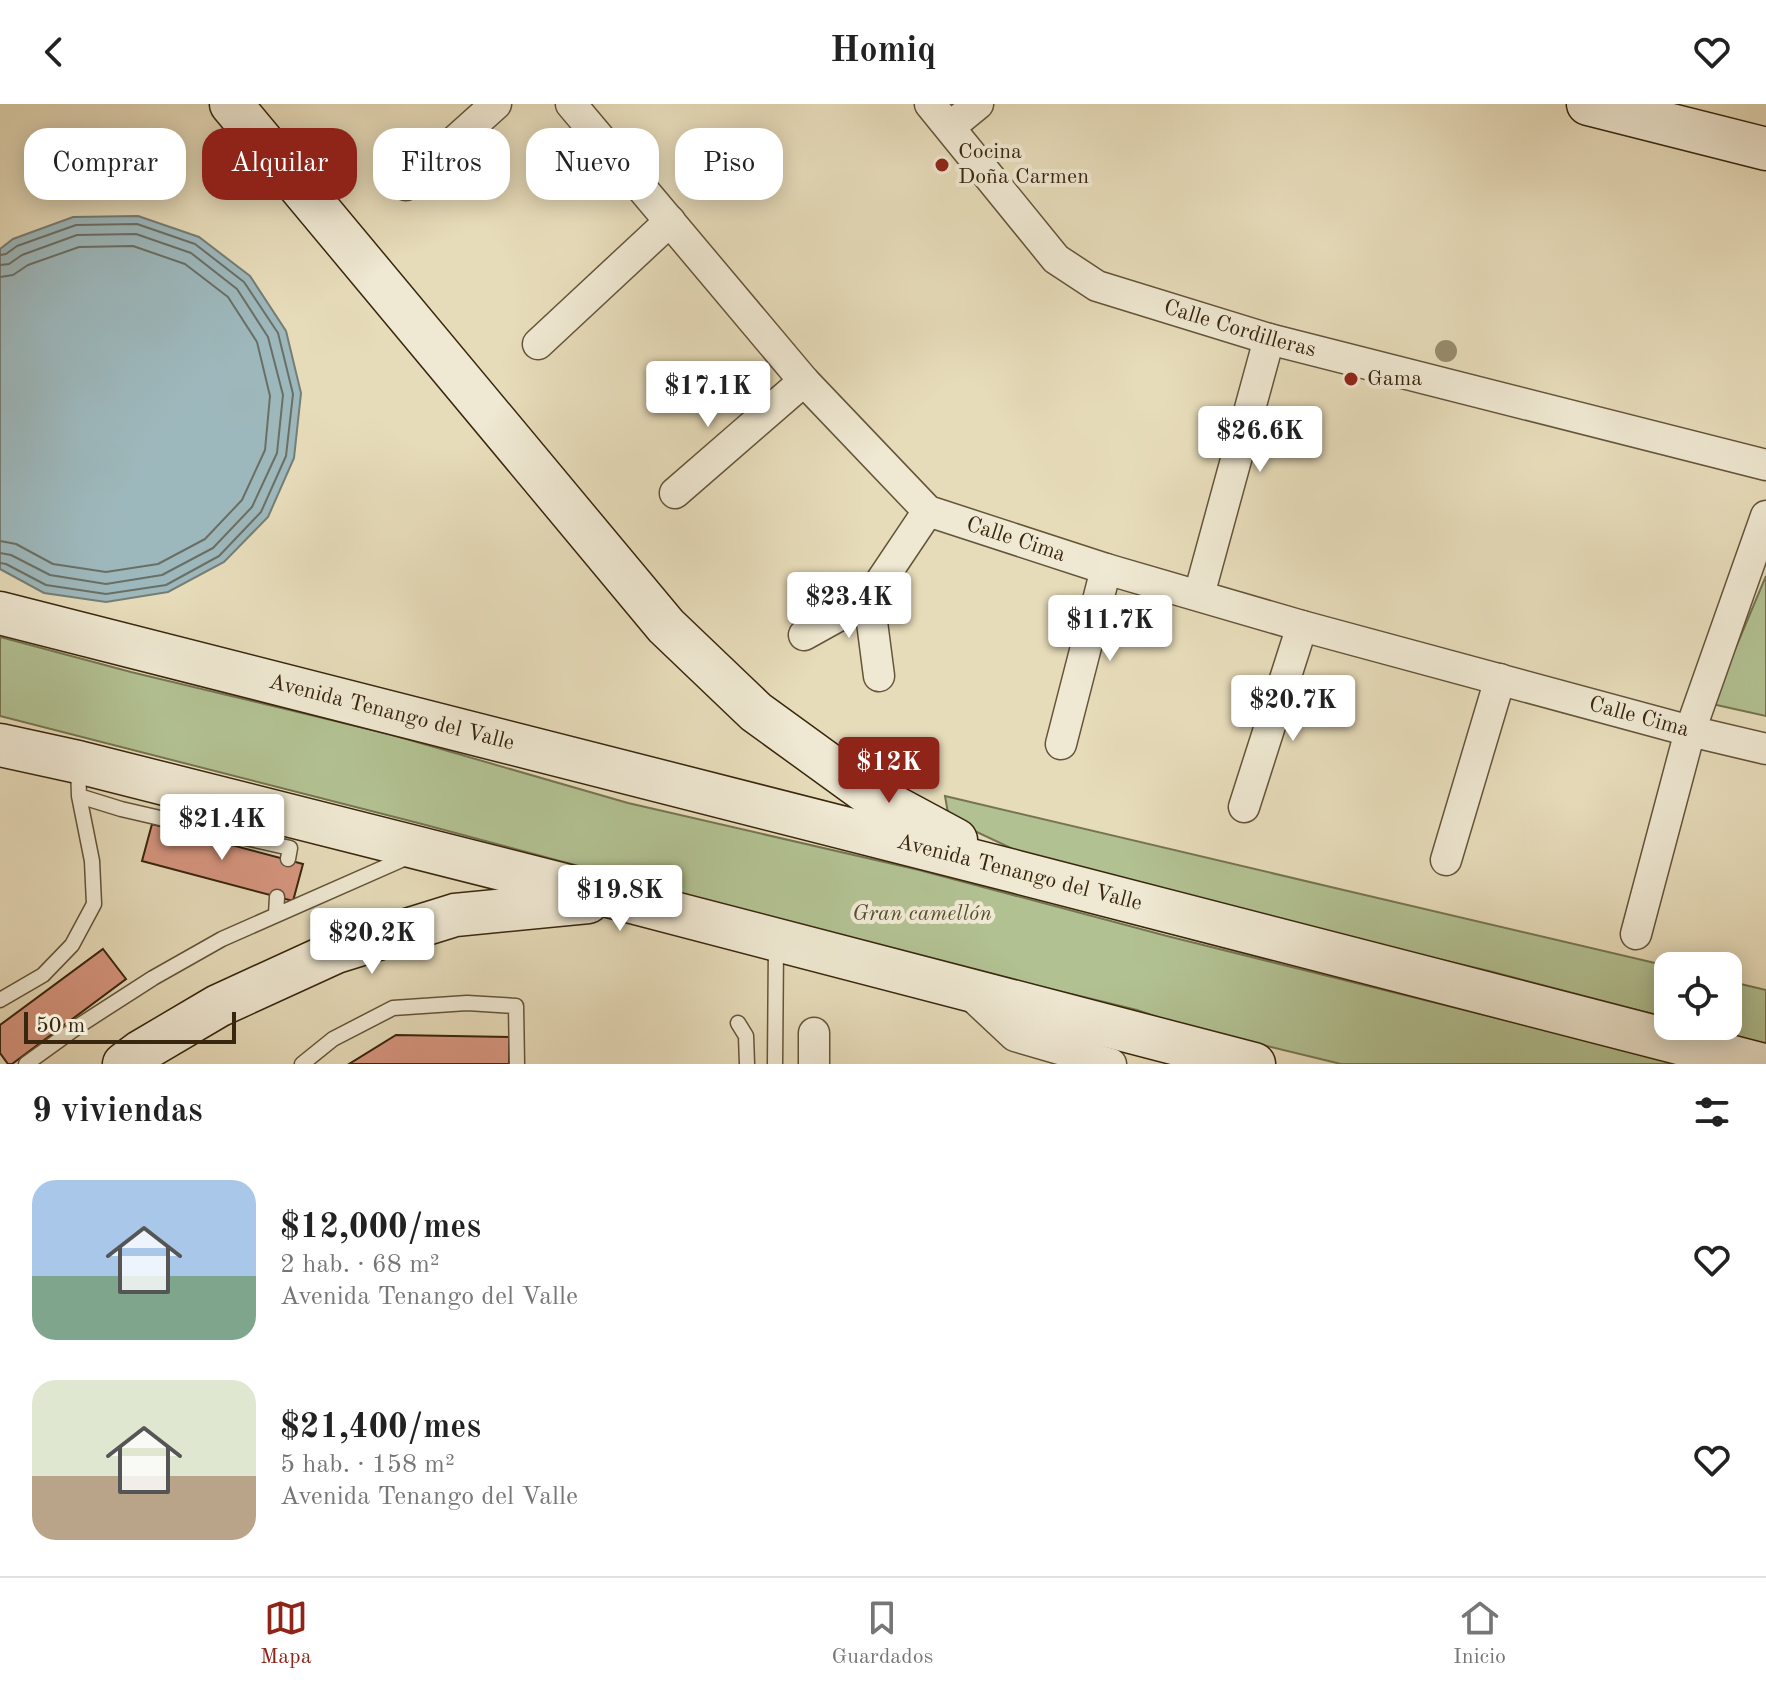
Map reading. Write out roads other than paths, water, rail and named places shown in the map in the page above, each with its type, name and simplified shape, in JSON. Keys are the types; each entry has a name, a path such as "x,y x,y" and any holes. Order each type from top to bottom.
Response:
{"main road":[{"path":"231,104 666,626 756,712 865,791 1017,872"},
{"path":"1588,104 1766,149"},
{"name":"Avenida Tenango del Valle","path":"0,613 1760,1064"},
{"path":"0,745 78,779 293,842 422,850 1254,1064"},
{"path":"124,1064 218,1006 336,952 455,915 620,899"}],"street":[{"path":"469,128 496,104"},
{"name":"Calle Cima","path":"571,104 804,381 928,511 1106,569 1302,626 1766,749"},
{"name":"Calle Cordilleras","path":"930,104 1056,259 1097,286 1269,339 1766,465"},
{"path":"950,127 978,104"},
{"path":"538,344 670,221"},
{"path":"1199,595 1269,339"},
{"path":"675,493 804,381"},
{"path":"804,635 869,599 928,511"},
{"path":"1636,934 1690,731 1766,516"},
{"path":"1061,744 1106,569"},
{"path":"869,599 879,676"},
{"path":"1244,807 1302,626"},
{"path":"1446,860 1500,679"},
{"path":"967,990 1015,1036 1111,1064"},
{"path":"814,1033 814,1064"}],"lane":[{"path":"0,1000 43,975 72,945 94,904 92,861 78,779"},
{"path":"26,1064 153,978 222,939 422,850"},
{"path":"276,914 277,897"},
{"path":"775,1064 776,940"},
{"path":"302,1064 333,1039 393,1008 467,1003 516,1006 517,1064"},
{"path":"738,1023 746,1036 747,1064"}],"water":[{"path":"138,216 199,237 250,276 286,331 301,393 294,458 268,517 224,562 168,592 106,602 44,593 0,569 0,249 13,239 73,217"}],"place":[{"name":"Cocina Doña Carmen","path":"942,165"},
{"name":"Gama","path":"1351,379"}],"park label":[{"name":"Gran camellón","path":"922,914"}]}
